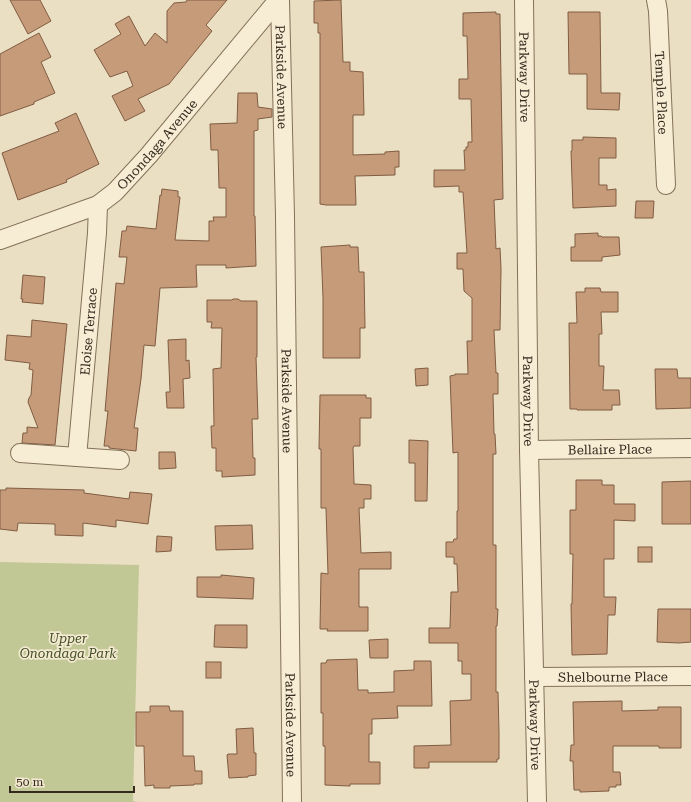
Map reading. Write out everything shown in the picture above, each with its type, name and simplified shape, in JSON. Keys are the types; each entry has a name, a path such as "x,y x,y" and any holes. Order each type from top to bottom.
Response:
{"street":[{"name":"Onondaga Avenue","path":"0,240 98,205 115,192 149,155 279,0"},
{"name":"Parkside Avenue","path":"279,0 285,216 292,802"},
{"name":"Parkway Drive","path":"524,0 529,450 537,802"},
{"name":"Temple Place","path":"656,0 659,19 666,185"},
{"name":"Eloise Terrace","path":"77,458 97,233 98,205"},
{"name":"Bellaire Place","path":"529,450 691,448"},
{"path":"20,453 120,460"},
{"name":"Shelbourne Place","path":"534,677 691,676"}],"green space":[{"name":"Upper Onondaga Park","path":"0,562 139,565 133,801 138,802 0,802"}],"building":[{"path":"10,0 40,0 51,21 28,34"},
{"path":"187,0 227,0 206,25 212,31 169,84 138,99 145,111 125,121 112,96 133,86 127,71 110,77 94,50 121,34 115,24 129,16 145,46 155,33 167,43 167,11 174,3 186,2"},
{"path":"341,0 343,62 350,62 350,71 363,72 364,115 353,115 353,155 385,154 385,152 399,151 399,167 395,167 395,175 355,176 356,205 326,205 320,204 320,33 318,33 318,23 314,23 314,1"},
{"path":"496,12 496,14 500,14 503,199 494,200 496,249 500,248 501,269 500,330 494,330 496,373 498,373 498,394 493,394 496,454 493,454 493,545 496,545 496,609 498,609 496,626 496,692 498,692 499,759 497,759 497,762 429,762 429,768 414,768 414,746 451,745 450,701 471,700 471,674 462,674 462,661 458,661 458,643 429,643 429,628 450,628 451,592 458,592 457,564 454,564 454,557 446,557 446,542 453,542 454,539 457,539 458,511 458,452 453,453 450,376 455,374 468,374 467,341 472,341 472,298 464,291 463,269 457,269 457,253 467,253 463,192 459,192 459,186 434,187 434,170 465,170 464,150 468,147 468,142 472,142 471,99 459,99 459,79 468,79 467,36 463,36 463,13"},
{"path":"568,12 600,12 601,93 620,93 619,110 587,109 587,74 569,74"},
{"path":"39,33 51,57 41,62 55,93 34,102 34,104 0,116 0,54"},
{"path":"238,93 257,93 258,107 272,109 272,117 258,119 258,130 254,131 254,216 256,266 226,268 226,265 196,265 197,287 160,288 155,346 144,345 134,428 138,428 136,451 109,448 109,446 104,446 108,411 105,411 116,283 124,284 127,257 119,257 122,231 126,231 127,226 156,229 162,189 178,191 178,197 180,197 175,240 209,241 209,221 214,221 213,217 226,217 226,188 219,188 218,150 211,150 210,124 237,123"},
{"path":"76,113 99,164 66,180 67,182 18,200 2,153 59,131 55,123"},
{"path":"583,137 616,138 616,158 599,158 599,185 607,185 607,190 616,189 616,206 573,208 572,140 583,140"},
{"path":"636,201 654,201 653,218 635,218"},
{"path":"598,233 598,236 602,237 619,237 620,255 602,257 602,261 571,261 571,247 575,247 575,234"},
{"path":"350,245 350,247 358,247 359,272 364,272 365,328 360,328 360,358 323,358 321,247"},
{"path":"23,275 45,277 43,304 22,302"},
{"path":"585,288 600,288 601,292 618,292 618,312 601,312 602,334 599,334 599,366 604,366 603,390 619,390 620,405 612,405 612,410 570,409 569,323 577,323 576,292 585,292"},
{"path":"238,299 241,301 257,301 256,357 258,419 252,419 255,475 222,477 222,471 216,471 216,448 212,448 211,426 214,426 213,369 221,368 222,328 211,328 212,322 207,322 207,300"},
{"path":"32,320 67,324 55,445 22,443 23,433 27,433 27,427 38,428 28,402 31,395 33,370 29,369 30,363 5,360 7,335 31,337"},
{"path":"186,339 186,361 189,360 190,378 183,379 184,408 167,408 166,392 170,392 168,340"},
{"path":"428,368 428,385 416,386 415,369"},
{"path":"655,369 677,369 678,378 691,378 691,408 656,409"},
{"path":"320,395 366,395 366,398 371,398 371,418 360,418 360,446 354,446 353,448 354,484 371,485 371,499 364,499 364,508 359,508 361,553 391,552 391,569 359,569 359,607 368,607 368,631 327,631 328,629 320,629 321,573 328,574 326,508 321,508 321,449 319,449"},
{"path":"409,440 428,441 427,501 415,501 415,463 409,463"},
{"path":"159,452 175,452 176,468 159,469"},
{"path":"576,480 602,480 602,485 614,485 614,504 635,504 635,521 614,520 614,559 604,559 604,597 616,597 615,615 608,615 607,654 572,655 571,604 573,554 570,554 570,510 576,510"},
{"path":"691,481 691,524 662,524 662,482"},
{"path":"6,488 84,490 84,493 129,499 130,492 152,494 148,524 116,520 116,527 83,523 83,536 55,535 55,524 18,523 17,531 0,529 0,490 6,490"},
{"path":"252,525 253,549 216,550 215,526"},
{"path":"157,536 172,537 171,551 156,552"},
{"path":"638,547 652,547 652,562 638,562"},
{"path":"221,575 254,578 253,599 197,597 197,577 221,577"},
{"path":"658,609 691,609 691,642 657,642"},
{"path":"215,625 247,625 247,648 214,647"},
{"path":"388,639 388,658 370,658 369,640"},
{"path":"357,659 358,690 368,690 368,693 394,692 394,671 414,670 414,661 431,661 432,706 397,706 398,718 372,719 372,734 369,734 369,762 380,762 380,784 350,784 350,786 325,785 325,746 323,746 323,713 321,713 321,663 326,663 327,660"},
{"path":"206,662 221,662 221,678 206,678"},
{"path":"622,701 622,711 658,710 658,707 681,707 681,748 659,748 659,746 613,746 613,772 620,772 621,785 609,787 609,791 580,792 580,790 574,790 573,761 570,761 571,745 574,745 573,702"},
{"path":"150,706 169,706 170,711 183,711 183,756 194,756 195,771 202,771 202,784 170,786 170,788 154,788 154,785 145,786 144,746 136,746 136,712 150,712"},
{"path":"253,728 254,753 256,753 256,775 229,778 227,755 237,754 236,729"}]}
